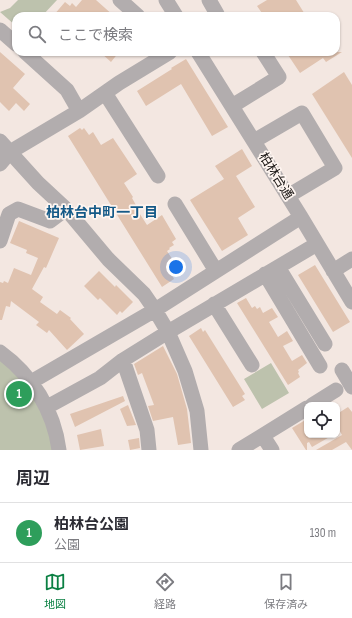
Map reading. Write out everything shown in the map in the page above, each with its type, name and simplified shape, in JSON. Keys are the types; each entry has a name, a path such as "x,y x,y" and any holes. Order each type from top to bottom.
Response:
{"street":[{"path":"120,0 134,12"},
{"path":"166,0 174,12"},
{"path":"209,0 216,12"},
{"path":"0,30 12,40"},
{"path":"30,56 68,90 79,111"},
{"name":"柏林台通","path":"201,56 301,216 352,302"},
{"path":"232,106 279,77 266,56"},
{"path":"0,164 10,152 79,111 119,83 152,57"},
{"path":"105,92 158,176"},
{"path":"254,141 302,112 335,168 288,196"},
{"path":"0,141 38,183 66,209 108,259 144,294 168,332 185,371 197,411 201,450"},
{"path":"175,204 216,271"},
{"path":"0,241 9,214 18,209 50,221 66,209"},
{"path":"31,382 154,310 301,216"},
{"path":"47,407 100,378 123,360 168,332 317,244"},
{"path":"333,271 352,259"},
{"path":"271,270 325,344"},
{"path":"271,270 320,366"},
{"path":"214,304 252,365"},
{"path":"0,352 7,357 31,382 47,407 57,433 59,450"},
{"path":"123,360 147,430 149,450"},
{"path":"342,370 352,387"},
{"path":"317,402 336,390"},
{"path":"239,450 304,410"},
{"path":"263,436 272,450"}],"green space":[{"path":"18,0 57,0 46,12 12,12 12,22 0,12 10,8"},
{"path":"0,352 31,382 59,450 0,450"},
{"path":"271,363 289,393 262,409 244,379"}],"building":[{"path":"82,0 96,0 110,12 56,12 65,2 70,6 72,3 76,7"},
{"path":"267,0 296,0 304,12 261,12 257,6"},
{"path":"0,52 25,74 13,88 30,104 24,111 16,103 9,111 0,102"},
{"path":"104,56 116,56 111,62"},
{"path":"289,56 336,56 326,62 323,58 300,73"},
{"path":"186,59 228,127 212,136 181,84 146,106 137,91"},
{"path":"344,72 352,85 352,158 312,94"},
{"path":"80,128 82,130 84,128 89,135 93,132 101,145 113,138 137,174 124,183 133,197 132,198 137,207 136,208 147,225 162,215 176,239 172,242 174,245 167,251 176,265 171,268 175,273 172,275 174,279 162,287 68,136"},
{"path":"242,149 252,166 236,176 255,207 238,218 248,235 222,251 190,200 224,179 215,166"},
{"path":"19,221 59,238 46,268 44,267 32,289 43,297 40,302 57,314 60,310 71,318 70,319 84,334 67,350 49,330 47,333 36,325 39,322 11,301 10,307 6,306 2,320 0,320 0,282 3,283 4,281 8,283 14,268 31,275 38,258 26,253 27,250 10,243"},
{"path":"315,265 350,322 333,332 298,275"},
{"path":"99,271 133,302 122,313 120,311 117,315 100,298 98,300 84,286"},
{"path":"246,298 252,308 255,306 257,309 260,307 263,313 272,308 278,317 269,322 278,337 287,331 293,341 283,346 292,361 302,355 307,363 298,370 300,377 288,385 237,303"},
{"path":"201,328 203,332 205,330 245,394 242,396 245,400 233,407 189,336"},
{"path":"163,346 177,374 187,409 191,443 178,445 173,417 153,421 148,406 154,405 142,373 138,375 134,364"},
{"path":"123,396 125,401 75,427 70,414"},
{"path":"128,405 136,425 127,426 120,409"},
{"path":"348,407 352,412 352,450 346,442 332,450 316,450 337,438 340,438 342,435 340,431 340,412"},
{"path":"304,421 304,438 328,438 312,447 309,442 307,443 306,450 292,428"},
{"path":"101,429 104,446 80,450 77,435"},
{"path":"139,438 140,448 130,450 128,440"}],"place":[{"name":"柏林台公園","path":"19,394"}],"district":[{"name":"柏林台中町一丁目","path":"102,212"}]}
